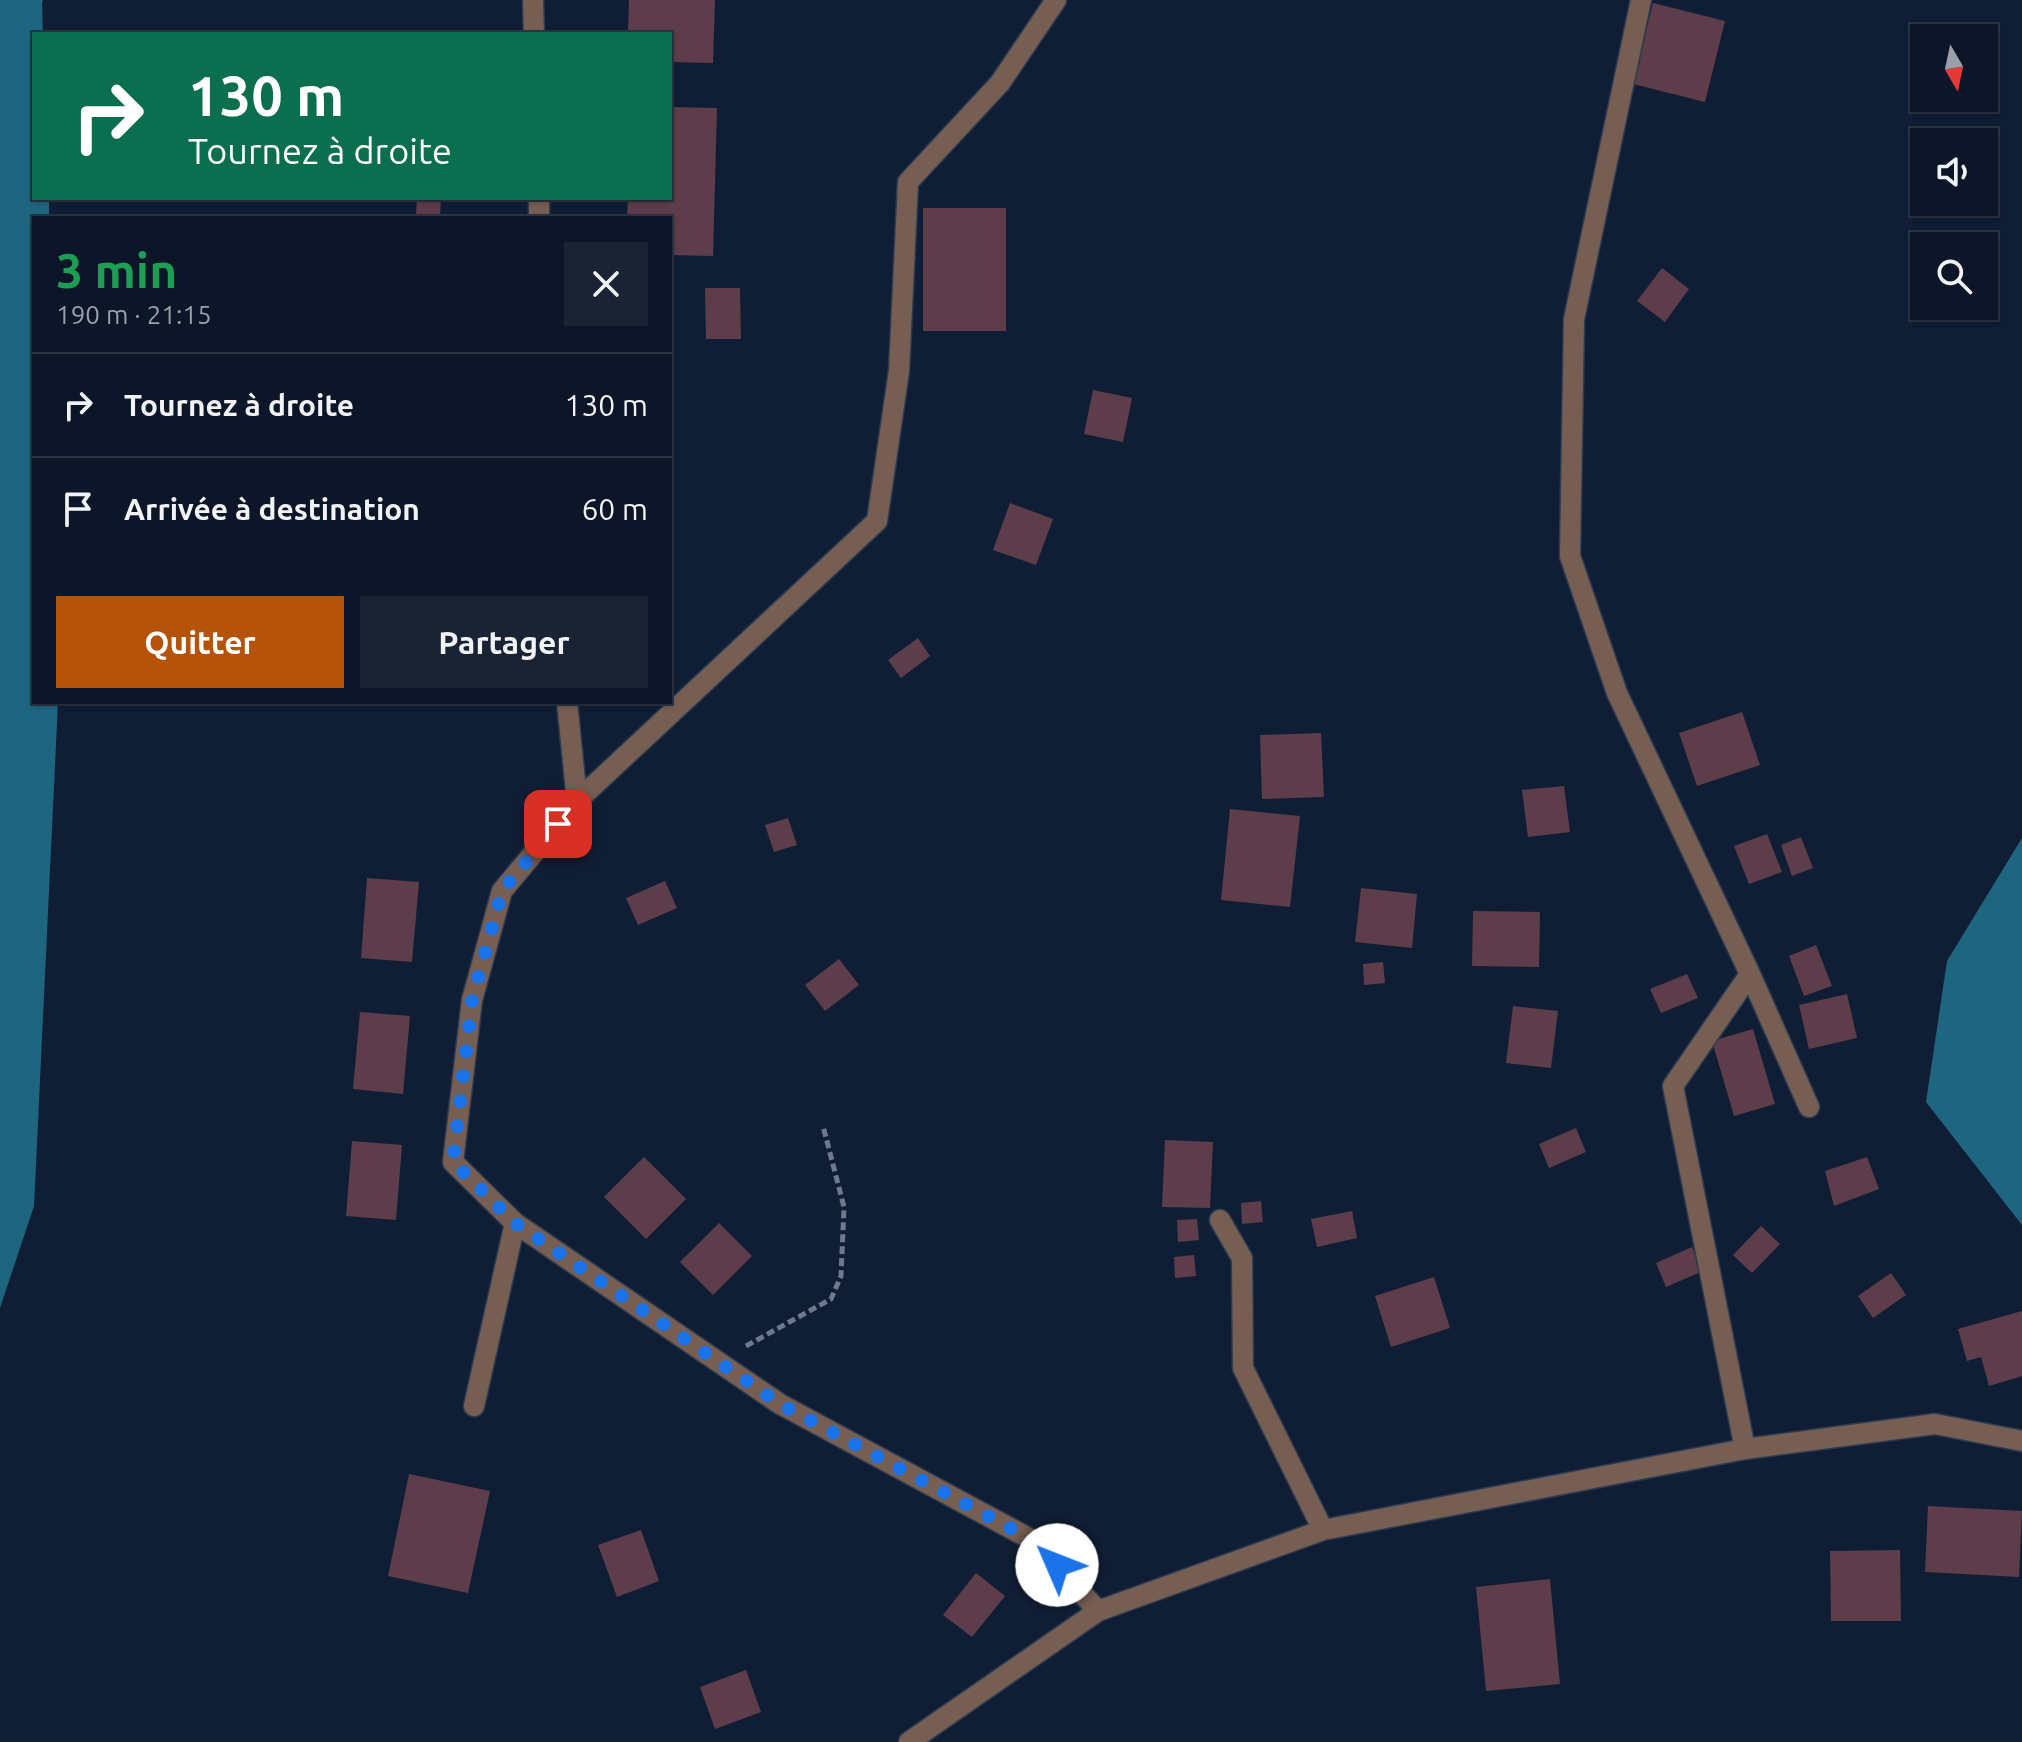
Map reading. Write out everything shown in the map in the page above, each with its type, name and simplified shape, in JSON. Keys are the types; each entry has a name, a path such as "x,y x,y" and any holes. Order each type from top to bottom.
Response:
{"street":[{"path":"533,0 534,32"},
{"path":"1056,0 1000,83 908,182 899,371 877,521 577,801 502,891 472,1000 453,1162 515,1223 780,1404 1036,1542 1098,1611"},
{"path":"1641,0 1574,319 1570,556 1617,693 1750,974 1809,1107"},
{"path":"567,704 577,801"},
{"path":"1745,1449 1673,1086 1750,974"},
{"path":"1220,1220 1242,1258 1243,1368 1323,1530"},
{"path":"474,1406 515,1223"},
{"path":"909,1742 1098,1611 1323,1530 1745,1449 1935,1424 2022,1441"}],"path":[{"path":"735,1373 747,1344 831,1299 841,1276 844,1207 823,1126"}],"water":[{"path":"0,0 43,0 43,32 32,32 32,200 49,200 49,216 32,216 32,704 58,704 34,1206 0,1308"},
{"path":"2022,838 2022,1225 1926,1102 1947,961"}],"building":[{"path":"629,0 715,0 713,63 672,62 672,32 628,32"},
{"path":"1653,3 1725,21 1705,102 1633,84"},
{"path":"672,107 717,108 713,256 672,255 672,216 627,216 628,200 672,200"},
{"path":"417,200 441,200 440,215 416,214"},
{"path":"923,208 1006,208 1006,331 923,331"},
{"path":"1662,268 1689,289 1665,322 1637,301"},
{"path":"705,288 740,288 741,339 706,339"},
{"path":"1093,390 1132,398 1123,442 1084,434"},
{"path":"1010,503 1053,519 1036,565 993,550"},
{"path":"918,638 930,656 901,678 888,660"},
{"path":"1742,712 1760,765 1697,786 1679,733"},
{"path":"1321,733 1324,797 1262,799 1260,735"},
{"path":"1564,786 1570,832 1528,837 1522,790"},
{"path":"1230,809 1300,816 1290,907 1221,900"},
{"path":"788,818 797,845 774,852 765,825"},
{"path":"1767,834 1782,872 1749,884 1734,846"},
{"path":"1801,837 1813,868 1792,876 1781,845"},
{"path":"367,878 419,882 412,962 361,958"},
{"path":"665,881 677,908 638,925 626,898"},
{"path":"1361,888 1417,894 1412,948 1355,942"},
{"path":"1473,911 1540,912 1539,967 1472,966"},
{"path":"1816,945 1832,986 1804,996 1789,956"},
{"path":"839,959 859,985 825,1011 805,985"},
{"path":"1383,962 1385,983 1364,985 1363,964"},
{"path":"1687,974 1698,998 1661,1013 1650,989"},
{"path":"1847,994 1857,1038 1809,1049 1799,1005"},
{"path":"1513,1006 1558,1011 1551,1068 1506,1063"},
{"path":"360,1012 410,1016 403,1094 353,1089"},
{"path":"1753,1029 1775,1104 1734,1116 1712,1041"},
{"path":"1576,1128 1586,1152 1549,1168 1539,1144"},
{"path":"1165,1140 1213,1142 1210,1208 1162,1207"},
{"path":"352,1141 402,1145 396,1220 346,1216"},
{"path":"644,1157 686,1199 646,1239 604,1197"},
{"path":"1867,1157 1879,1189 1834,1206 1825,1171"},
{"path":"1261,1201 1263,1222 1242,1224 1241,1203"},
{"path":"1352,1211 1357,1238 1317,1247 1311,1219"},
{"path":"1197,1219 1199,1240 1178,1242 1177,1220"},
{"path":"719,1223 752,1256 713,1295 680,1262"},
{"path":"1761,1226 1780,1244 1752,1273 1733,1255"},
{"path":"1692,1247 1703,1271 1666,1287 1656,1263"},
{"path":"1194,1255 1196,1276 1175,1278 1174,1257"},
{"path":"1891,1273 1906,1295 1873,1318 1858,1296"},
{"path":"1434,1277 1450,1328 1391,1347 1375,1296"},
{"path":"2022,1311 2022,1376 1989,1386 1981,1357 1967,1361 1958,1329"},
{"path":"409,1474 490,1491 468,1593 388,1576"},
{"path":"1928,1506 2022,1511 2019,1577 1925,1572"},
{"path":"641,1530 659,1581 617,1597 598,1545"},
{"path":"1900,1550 1901,1621 1831,1621 1830,1551"},
{"path":"976,1573 1005,1596 972,1637 943,1615"},
{"path":"1550,1579 1560,1684 1486,1691 1476,1587"},
{"path":"746,1670 761,1712 715,1729 700,1687"}],"route":[{"path":"558,824 502,891 472,1000 453,1162 515,1223 780,1404 1036,1542 1057,1565"}]}
